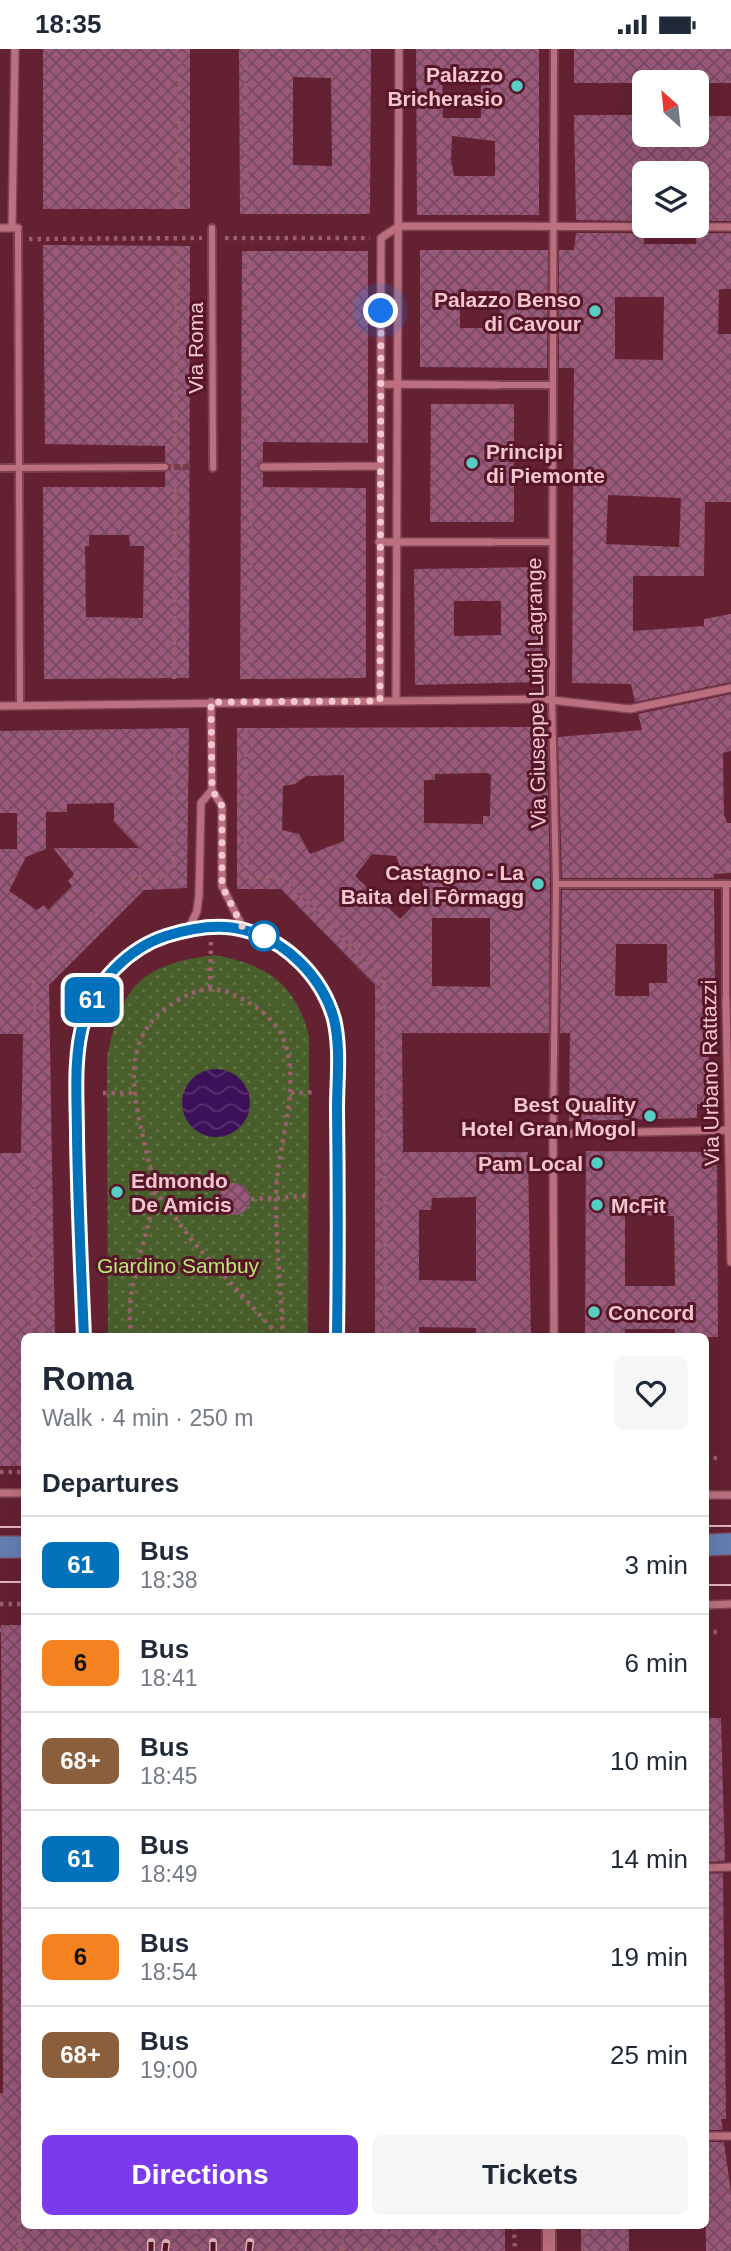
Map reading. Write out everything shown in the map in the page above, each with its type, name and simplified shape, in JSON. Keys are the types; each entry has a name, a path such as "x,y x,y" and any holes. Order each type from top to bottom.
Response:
{"main road":[{"path":"709,1545 731,1544"},
{"path":"0,1547 21,1547"}],"street":[{"path":"15,49 15,228 18,240 21,468 20,706"},
{"path":"396,699 399,49"},
{"name":"Via Giuseppe Luigi Lagrange","path":"554,49 554,1333"},
{"path":"380,701 381,238 399,226 731,227"},
{"path":"0,228 15,228"},
{"name":"Via Roma","path":"212,228 213,467"},
{"path":"380,384 552,385"},
{"path":"263,467 379,466"},
{"path":"0,468 165,467"},
{"path":"379,542 552,543"},
{"path":"0,706 396,699 552,701 630,709 731,688"},
{"path":"211,702 212,790 222,806 222,886 244,930"},
{"path":"187,930 193,923 199,895 201,803 212,790"},
{"path":"556,884 729,884"},
{"name":"Via Urbano Rattazzi","path":"729,884 726,999 731,1262"},
{"path":"84,1333 77,1113 78,1055 84,1019 96,992 128,957 156,939 187,930 211,927 244,930 276,943 307,969 322,991 334,1019 338,1073 337,1333"},
{"path":"553,1134 728,1130"},
{"path":"0,1493 21,1493"},
{"path":"709,1495 731,1495"},
{"path":"709,1605 731,1604"},
{"path":"709,1868 731,1867"},
{"path":"709,2136 731,2136"},
{"path":"549,2229 549,2251"}],"path":[{"path":"178,209 179,49"},
{"path":"246,49 247,214"},
{"path":"18,240 178,238"},
{"path":"246,238 265,238"},
{"path":"174,446 178,246"},
{"path":"249,251 250,442"},
{"path":"174,679 175,487"},
{"path":"249,679 250,487"},
{"path":"34,1035 34,977 134,877 173,877 173,730"},
{"path":"210,988 211,927"},
{"path":"278,1333 193,1242 155,1189 134,1093 135,1048 141,1032 167,1007 195,992 210,988 251,1003 280,1032 286,1045 291,1093 280,1146 276,1198 282,1333"},
{"path":"291,1093 315,1092"},
{"path":"103,1093 134,1093"},
{"path":"33,1153 33,1333"},
{"path":"132,1333 134,1275 155,1189"},
{"path":"251,1199 308,1196"},
{"path":"709,1458 721,1458"},
{"path":"0,1472 21,1472"},
{"path":"0,1604 21,1604"},
{"path":"709,1632 720,1632"},
{"path":"20,2251 21,2213"},
{"path":"49,2229 49,2251"},
{"path":"73,2229 73,2251"},
{"path":"97,2229 97,2251"},
{"path":"122,2229 122,2251"},
{"path":"148,2229 148,2251"},
{"path":"173,2229 173,2251"},
{"path":"194,2251 195,2229"},
{"path":"222,2229 222,2251"},
{"path":"245,2229 245,2251"},
{"path":"269,2251 270,2229"},
{"path":"293,2229 293,2251"},
{"path":"320,2229 320,2251"},
{"path":"341,2229 341,2251"},
{"path":"366,2229 366,2251"},
{"path":"393,2229 393,2251"},
{"path":"416,2229 416,2251"},
{"path":"438,2229 438,2251"},
{"path":"514,2229 515,2251"},
{"path":"586,2229 586,2251"}],"green space":[{"name":"Giardino Sambuy","path":"215,955 250,964 277,979 296,1003 303,1018 309,1037 308,1333 108,1333 107,1057 113,1032 128,995 152,972 169,965","holes":["216,1069 249,1092 249,1113 187,1086 195,1077","227,1184 240,1184 249,1193 249,1205 240,1214 228,1214 218,1204 218,1193"]}],"water":[{"path":"216,1069 229,1072 240,1079 247,1090 250,1103 247,1116 240,1127 229,1134 216,1137 203,1134 192,1127 185,1116 182,1103 185,1090 192,1079 203,1072"}],"building":[{"path":"43,49 190,49 190,209 43,209"},
{"path":"239,49 371,49 370,214 240,214","holes":["293,77 331,78 332,166 293,165"]},
{"path":"416,49 539,49 539,215 417,215","holes":["442,76 481,76 481,118 443,118","452,136 495,141 495,176 454,176 451,160"]},
{"path":"574,49 731,49 731,83 709,83 709,70 632,70 632,83 574,83"},
{"path":"574,115 632,115 632,147 709,147 709,116 731,116 731,221 709,221 709,161 632,161 632,221 576,220"},
{"path":"576,233 632,233 632,238 644,238 644,244 696,244 696,238 709,238 709,233 731,233 731,289 719,289 718,334 731,334 731,502 705,502 704,576 633,576 633,631 704,626 704,619 731,614 731,682 635,702 631,684 572,683 574,368 559,368 559,250 574,250","holes":["615,297 664,297 663,360 615,359","608,495 681,498 679,547 606,544"]},
{"path":"43,245 190,246 189,678 44,679 43,487 165,487 165,473 171,468 165,461 165,446 45,444","holes":["89,535 129,535 130,546 144,546 143,618 86,617 85,546 89,546"]},
{"path":"420,250 548,250 547,368 420,367","holes":["460,291 500,291 500,328 460,328"]},
{"path":"242,251 368,251 368,443 263,442 263,461 257,466 263,473 263,487 366,488 366,678 240,679"},
{"name":"Principi di Piemonte","path":"431,404 514,404 514,522 430,522"},
{"path":"540,567 541,682 415,685 414,569","holes":["454,601 501,601 501,635 454,636"]},
{"path":"731,694 731,751 723,753 724,814 727,823 731,823 731,873 714,874 714,878 562,878 558,737 642,730 638,714"},
{"path":"544,727 543,738 547,738 550,884 549,1033 402,1033 403,1152 528,1152 531,1333 476,1333 476,1328 419,1327 419,1333 375,1333 375,985 281,889 237,889 237,728","holes":["435,774 491,775 490,816 483,816 483,824 424,823 424,780 435,780","344,775 344,841 310,854 299,834 282,830 283,786 295,784 306,776","372,854 396,856 400,867 423,871 423,896 400,919 355,876","432,918 490,918 490,987 432,986","476,1197 476,1281 419,1280 419,1210 431,1210 432,1198"]},
{"path":"189,728 187,888 144,890 49,985 55,1333 21,1333 21,1466 0,1466 0,1153 21,1153 23,1034 0,1034 0,849 17,849 17,813 0,813 0,731","holes":["114,803 114,822 139,848 53,848 74,874 68,881 72,886 48,910 44,905 37,910 9,891 26,857 46,849 46,812 67,812 67,804"]},
{"path":"562,890 714,890 715,997 708,997 709,1104 697,1104 697,1118 569,1121 570,1033 560,1033","holes":["616,944 667,944 667,983 649,983 649,996 615,996"]},
{"path":"586,1151 717,1152 718,1337 709,1337 709,1333 675,1333 675,1329 625,1329 625,1333 585,1333","holes":["625,1215 674,1216 675,1286 625,1286"]},
{"path":"234,1183 245,1188 250,1199 245,1210 234,1215 223,1210 218,1199 223,1188"},
{"path":"1,1625 21,1625 21,2229 505,2229 505,2251 0,2251 0,2093 3,2093"},
{"path":"709,1718 721,1718 725,1861 709,1862"},
{"path":"723,1873 726,2119 721,2119 723,2130 709,2130 709,1874"},
{"path":"709,2142 724,2142 731,2193 731,2251 706,2251 706,2229 709,2229"},
{"path":"581,2229 629,2229 629,2251 581,2251"}],"tunnel":[{"path":"165,467 190,467"}],"tram line":[{"path":"709,1526 731,1526"},
{"path":"0,1527 21,1527"},
{"path":"0,1582 21,1582"},
{"path":"709,1585 731,1585"}],"railway":[{"path":"151,2242 151,2251"},
{"path":"213,2242 213,2251"},
{"path":"249,2251 250,2242"},
{"path":"165,2251 166,2243"}],"bus line":[{"name":"61","path":"84,1333 77,1113 78,1055 84,1019 96,992 128,957 156,939 211,927 244,930 264,936 287,951 314,979 334,1019 338,1050 337,1333"}],"place":[{"name":"Palazzo Bricherasio","path":"517,86"},
{"name":"Palazzo Benso di Cavour","path":"595,311"},
{"name":"Principi di Piemonte","path":"472,463"},
{"name":"Castagno - La Baita del Fôrmagg","path":"538,884"},
{"name":"Best Quality Hotel Gran Mogol","path":"650,1116"},
{"name":"Pam Local","path":"597,1163"},
{"name":"Edmondo De Amicis","path":"117,1192"},
{"name":"McFit","path":"597,1205"},
{"name":"Concord","path":"594,1312"}],"route":[{"path":"264,936 244,930 222,886 222,806 212,790 211,702 380,701 381,311"}]}
